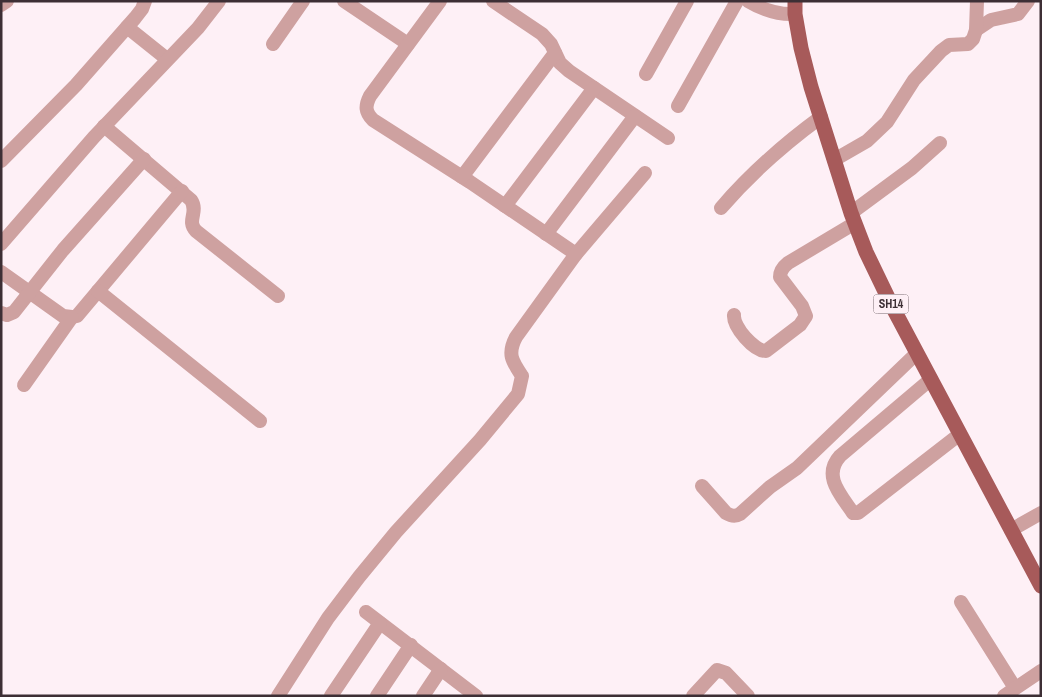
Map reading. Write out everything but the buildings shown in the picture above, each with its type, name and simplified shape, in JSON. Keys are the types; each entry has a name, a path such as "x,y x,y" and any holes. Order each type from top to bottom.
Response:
{"main road":[{"name":"SH14","path":"795,8 801,48 820,117 853,218 886,292 917,353 1041,586"}],"street":[{"path":"1,6 7,1"},
{"path":"1,161 76,85 142,9 145,1"},
{"path":"1,244 104,126 198,28 219,1"},
{"path":"273,44 303,1"},
{"path":"344,1 408,44"},
{"path":"440,1 370,96 366,105 368,114 373,120 576,254"},
{"path":"494,1 542,34 551,44 560,63 569,71 668,138"},
{"path":"646,74 687,1"},
{"path":"678,106 737,1"},
{"path":"748,1 771,12 780,14 795,8"},
{"path":"834,160 867,141 887,122 914,80 941,51 949,45 968,44 973,40 976,30 977,1"},
{"path":"976,30 991,20 1018,14 1028,1"},
{"path":"127,27 167,59"},
{"path":"462,177 554,53"},
{"path":"505,206 594,88"},
{"path":"546,234 635,116"},
{"path":"721,208 763,163 820,117"},
{"path":"104,126 182,191 194,206 192,227 278,296"},
{"path":"734,315 733,320 739,332 759,350 766,352 800,325 806,316 805,312 780,278 782,268 853,218 940,143"},
{"path":"1,313 7,315 14,312 63,250 144,159"},
{"path":"278,696 328,618 359,577 396,532 480,440 518,394 522,376 511,356 511,347 516,337 576,254 645,173"},
{"path":"24,385 72,318 83,311 182,191"},
{"path":"1,272 63,316 72,318"},
{"path":"98,291 260,421"},
{"path":"702,486 730,516 740,514 770,487 802,463 917,353"},
{"path":"931,379 834,462 831,473 834,484 853,513 858,513 960,434"},
{"path":"1011,530 1041,513"},
{"path":"961,602 1009,692 1041,671"},
{"path":"366,612 476,696"},
{"path":"331,696 380,623"},
{"path":"377,696 411,645"},
{"path":"423,696 441,669"},
{"path":"693,696 717,670 726,674 748,696"}]}
